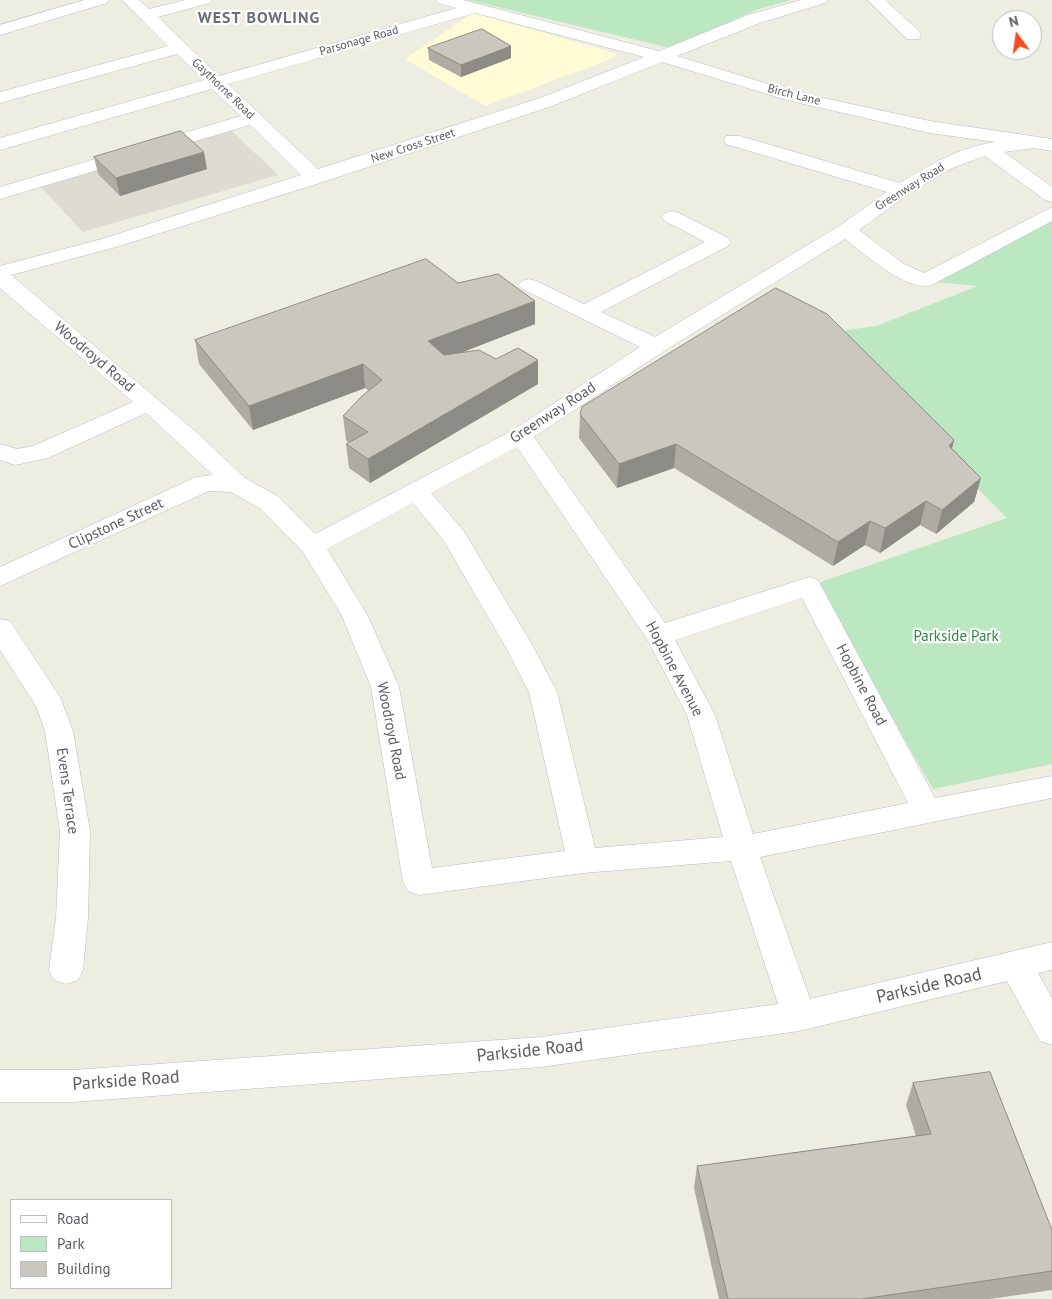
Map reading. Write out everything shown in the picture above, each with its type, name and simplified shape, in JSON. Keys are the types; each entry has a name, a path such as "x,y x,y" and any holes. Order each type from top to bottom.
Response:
{"street":[{"path":"4,34 101,0"},
{"name":"Gaythorne Road","path":"130,0 316,178"},
{"path":"147,15 204,0"},
{"path":"444,0 474,8"},
{"name":"New Cross Street","path":"0,272 110,243 316,178 546,102 754,19 819,0"},
{"path":"876,0 913,35"},
{"name":"Birch Lane","path":"474,8 660,56 787,95 930,127 1032,143"},
{"name":"Parsonage Road","path":"218,83 245,73 474,8"},
{"path":"0,98 180,48"},
{"path":"0,144 218,83"},
{"path":"0,193 254,118"},
{"path":"732,140 902,190"},
{"path":"1032,143 1052,146"},
{"name":"Greenway Road","path":"312,546 521,435 744,290 787,267 846,230 902,190 943,165 987,149 1032,143"},
{"path":"987,149 1052,196"},
{"path":"846,230 897,268 925,281 1052,213"},
{"path":"584,312 721,242 672,217"},
{"name":"Woodroyd Road","path":"0,277 188,437 236,484 270,503 312,546 355,616 385,687 419,882 583,861"},
{"path":"529,285 656,346"},
{"path":"0,451 15,457 40,453 149,403"},
{"name":"Hopbine Avenue","path":"521,435 659,635 701,715 742,848 799,1016"},
{"name":"Clipstone Street","path":"0,577 205,483 236,484"},
{"path":"416,491 454,536 519,646 543,692 583,861 742,848 1052,787"},
{"name":"Hopbine Road","path":"659,635 809,586 927,811"},
{"name":"Evens Terrace","path":"0,628 50,704 59,731 75,830 72,918 66,970"},
{"name":"Parkside Road","path":"0,1086 73,1086 541,1052 799,1016 1052,956"},
{"path":"1016,966 1052,1030"}],"shaded area":[{"path":"473,13 615,53 616,55 614,58 485,106 405,59"},
{"path":"230,129 278,175 83,232 40,186"}],"green space":[{"path":"468,0 791,0 756,10 670,48"},
{"name":"Parkside Park","path":"1052,214 1052,764 933,789 815,584 1007,518 815,326 833,332 876,326 978,286 925,281"}],"building":[{"path":"482,29 511,46 461,65 428,48"},
{"path":"181,131 204,152 116,178 94,157"},
{"path":"426,259 458,283 498,274 535,301 428,341 444,355 479,350 496,359 518,348 538,360 368,459 346,444 368,432 343,416 362,396 382,380 363,364 249,406 195,340"},
{"path":"776,288 827,314 954,440 949,446 981,478 942,510 926,501 885,528 870,521 838,542 676,444 619,464 580,414 582,407"},
{"path":"990,1072 1052,1230 1052,1271 862,1299 728,1299 697,1166 931,1134 913,1083"}],"district":[{"name":"WEST BOWLING","path":"259,18"}]}
